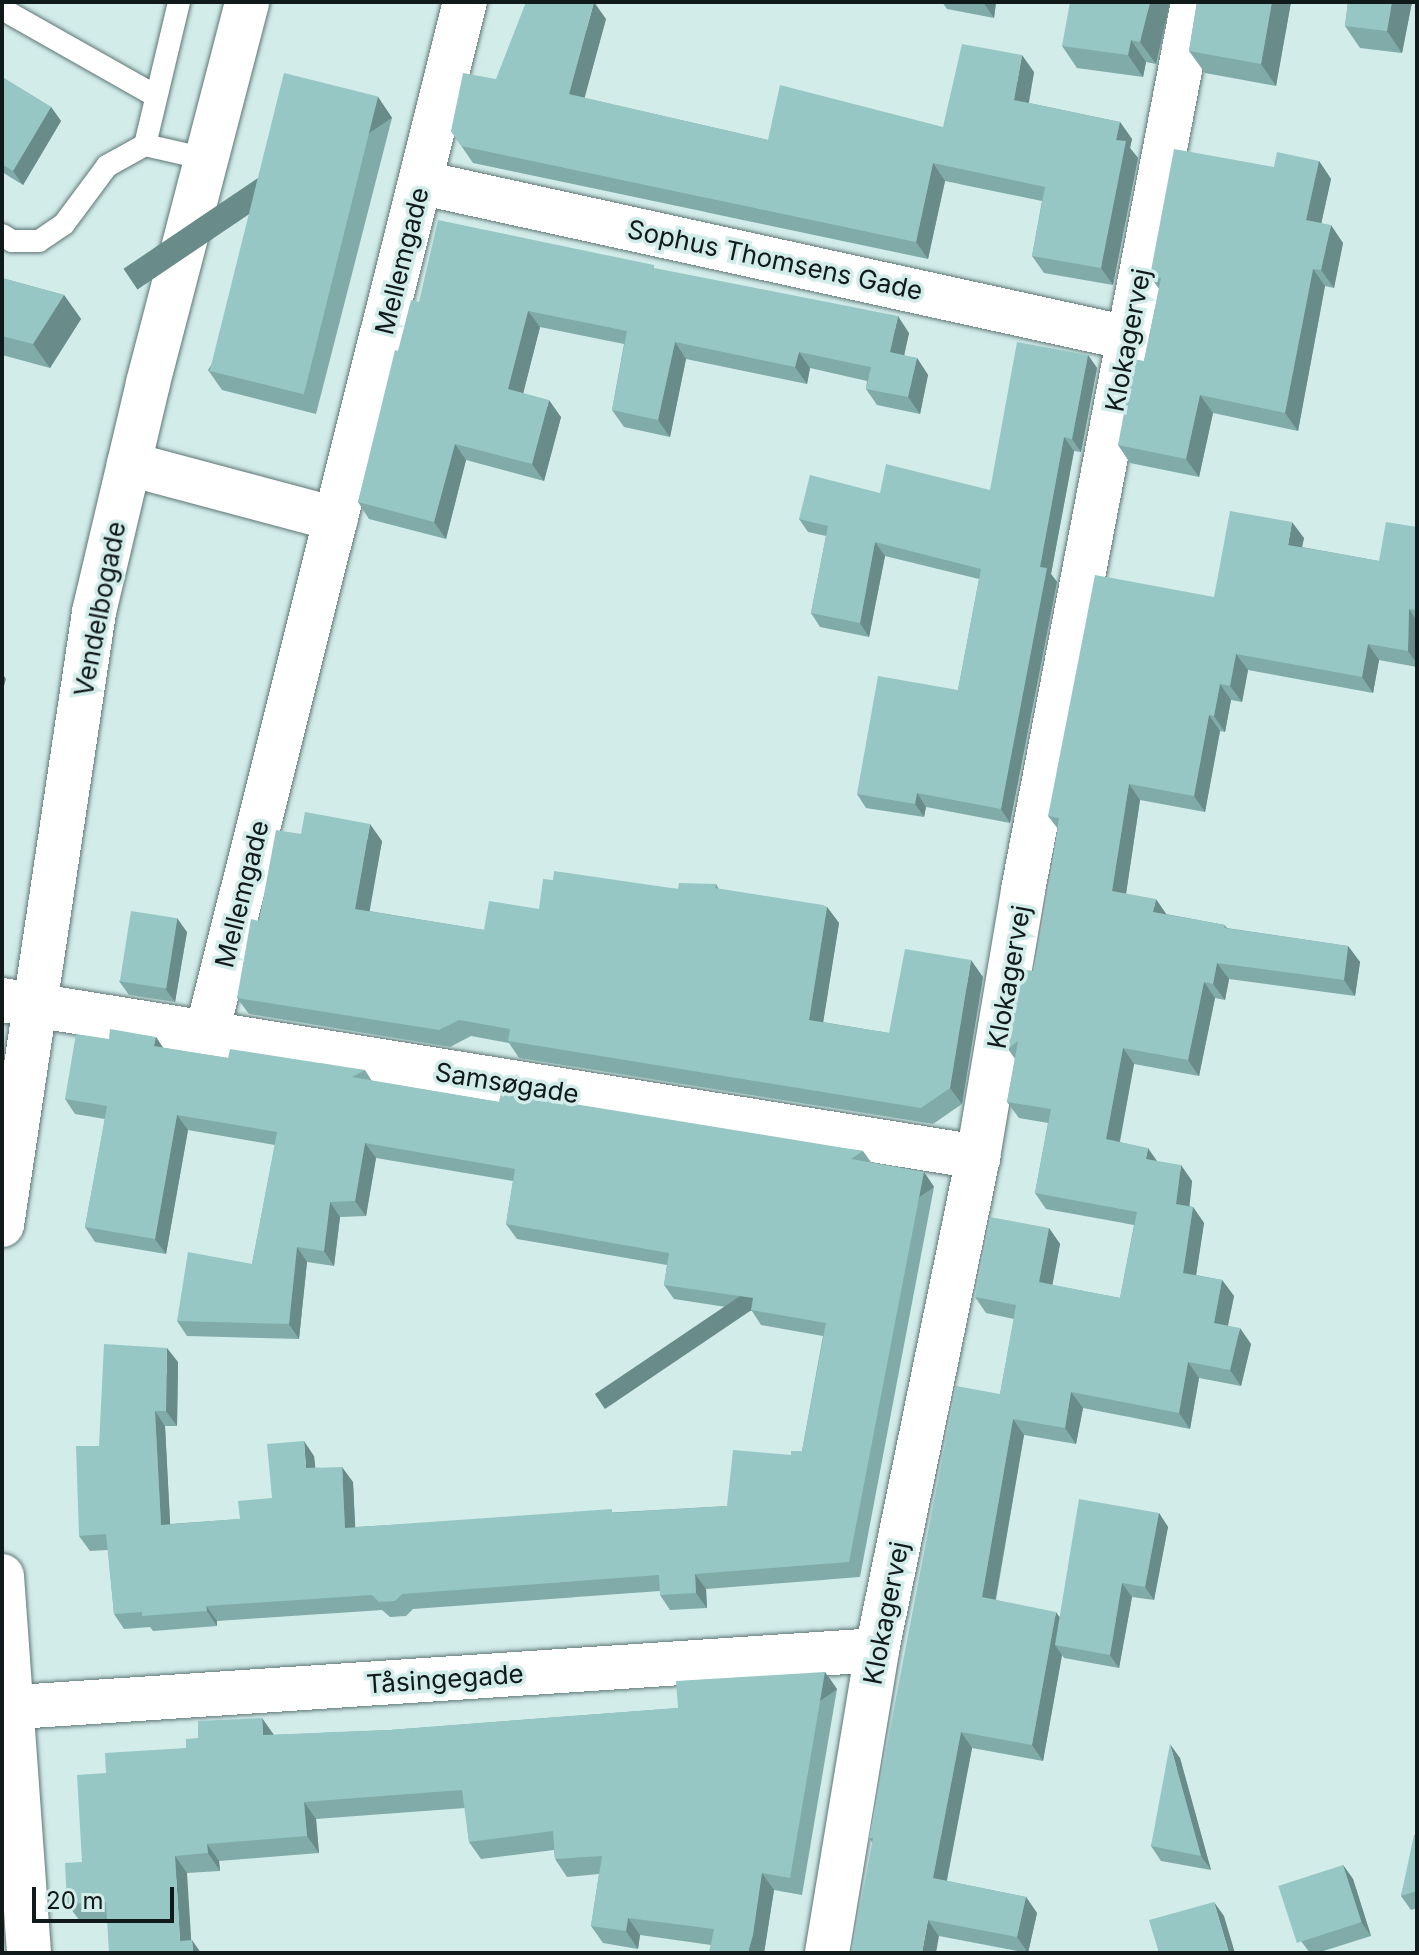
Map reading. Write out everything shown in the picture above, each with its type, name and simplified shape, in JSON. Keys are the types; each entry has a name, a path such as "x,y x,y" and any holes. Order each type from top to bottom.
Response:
{"street":[{"name":"Vendelbogade","path":"2,1225 19,1003 94,612 247,2"},
{"name":"Mellemgade","path":"206,1036 423,183 465,2"},
{"name":"Klokagervej","path":"827,1953 877,1650 978,1157 1023,890 1193,2"},
{"name":"Sophus Thomsens Gade","path":"423,183 1128,338"},
{"path":"129,464 336,519"},
{"name":"Samsøgade","path":"19,1003 206,1036 978,1157"},
{"path":"2,1576 7,1707 29,1953"},
{"name":"Tåsingegade","path":"7,1707 877,1650"}],"lane":[{"path":"145,145 179,2"},
{"path":"2,9 156,96"},
{"path":"2,235 12,241 39,241 64,224 107,166 145,145 206,159"}],"building":[{"path":"526,2 594,2 569,94 768,140 780,85 943,127 962,44 1022,55 1014,100 1120,122 1116,140 1126,141 1101,268 1032,256 1045,187 933,163 916,242 461,146 451,131 463,73 496,79"},
{"path":"1070,2 1150,2 1140,42 1131,40 1128,55 1062,46"},
{"path":"1197,2 1272,2 1261,64 1189,51"},
{"path":"1348,2 1392,2 1387,31 1345,26"},
{"path":"284,73 378,96 304,394 210,371"},
{"path":"2,77 51,107 13,171 2,164"},
{"path":"1174,149 1274,167 1277,152 1319,161 1306,220 1331,225 1321,270 1313,269 1285,413 1200,395 1186,459 1118,445 1134,359 1144,361 1161,278 1150,276"},
{"path":"438,220 654,265 654,268 898,316 890,352 917,358 908,397 866,389 871,367 799,352 795,367 675,342 658,420 612,410 627,331 528,311 508,389 549,400 532,464 455,444 434,522 358,502 395,350 398,351 411,300 419,302"},
{"path":"2,278 64,295 33,344 2,336"},
{"path":"1017,342 1088,355 1072,439 1064,437 1040,567 1047,568 1001,809 917,793 915,804 857,794 878,676 958,690 981,569 875,542 860,623 811,613 828,526 799,519 810,475 880,493 886,464 990,490"},
{"path":"1230,511 1292,522 1288,545 1379,561 1386,522 1417,527 1417,603 1416,610 1409,609 1408,651 1368,644 1362,677 1236,654 1230,686 1220,684 1214,716 1209,715 1194,796 1129,784 1112,891 1156,899 1153,912 1225,925 1224,928 1348,946 1344,980 1217,963 1213,984 1204,982 1188,1060 1123,1048 1106,1139 1148,1148 1146,1159 1181,1165 1176,1204 1193,1207 1183,1273 1222,1280 1214,1323 1240,1328 1230,1370 1188,1362 1179,1413 1071,1392 1065,1428 1013,1419 982,1597 1056,1612 1032,1745 961,1732 933,1878 1026,1897 1017,1937 928,1920 922,1953 851,1953 873,1838 869,1838 956,1386 1000,1394 1016,1305 975,1297 990,1217 1049,1228 1039,1282 1120,1298 1137,1212 1035,1193 1051,1109 1007,1102 1018,1041 1008,1049 1021,969 1033,971 1043,924 1059,818 1048,816 1095,575 1214,597"},
{"path":"305,812 370,824 355,909 484,930 489,901 539,909 543,879 553,880 554,871 678,889 679,883 716,884 715,888 823,905 827,907 809,1020 889,1033 905,949 971,960 950,1088 921,1108 508,1041 510,1029 459,1020 439,1030 237,998 251,919 259,921 276,830 301,834"},
{"path":"131,911 177,918 166,988 120,981"},
{"path":"110,1029 156,1037 154,1046 228,1058 230,1049 365,1070 352,1077 499,1102 501,1092 863,1151 851,1159 924,1172 849,1562 695,1574 696,1593 660,1595 659,1575 402,1594 395,1601 379,1602 372,1595 206,1606 207,1611 142,1616 142,1612 114,1614 106,1534 79,1536 76,1446 99,1446 104,1344 167,1348 166,1411 155,1411 161,1525 240,1519 238,1501 272,1498 267,1444 304,1441 306,1468 342,1467 345,1528 612,1509 612,1513 727,1506 733,1450 791,1455 791,1451 802,1451 826,1323 751,1310 753,1298 664,1285 669,1253 506,1224 515,1169 365,1143 355,1201 330,1202 324,1251 297,1247 289,1324 177,1321 188,1252 252,1264 277,1132 177,1115 155,1239 85,1227 107,1106 65,1099 76,1034 109,1039"},
{"path":"1079,1499 1159,1513 1145,1587 1122,1583 1110,1655 1055,1645"},
{"path":"825,1672 790,1878 762,1873 748,1953 709,1953 714,1929 628,1918 626,1931 591,1926 602,1856 555,1859 553,1831 469,1842 462,1790 304,1802 307,1836 207,1844 208,1853 175,1856 180,1941 192,1940 193,1953 109,1953 106,1902 67,1904 65,1863 82,1862 77,1775 106,1773 105,1753 186,1748 186,1739 198,1738 198,1721 262,1718 263,1735 390,1730 678,1708 676,1681"},
{"path":"1170,1744 1201,1856 1151,1846"},
{"path":"1417,1834 1417,1891 1401,1896 1414,1835"},
{"path":"1343,1865 1362,1922 1297,1943 1278,1886"},
{"path":"1214,1902 1229,1953 1159,1953 1149,1920"}]}
